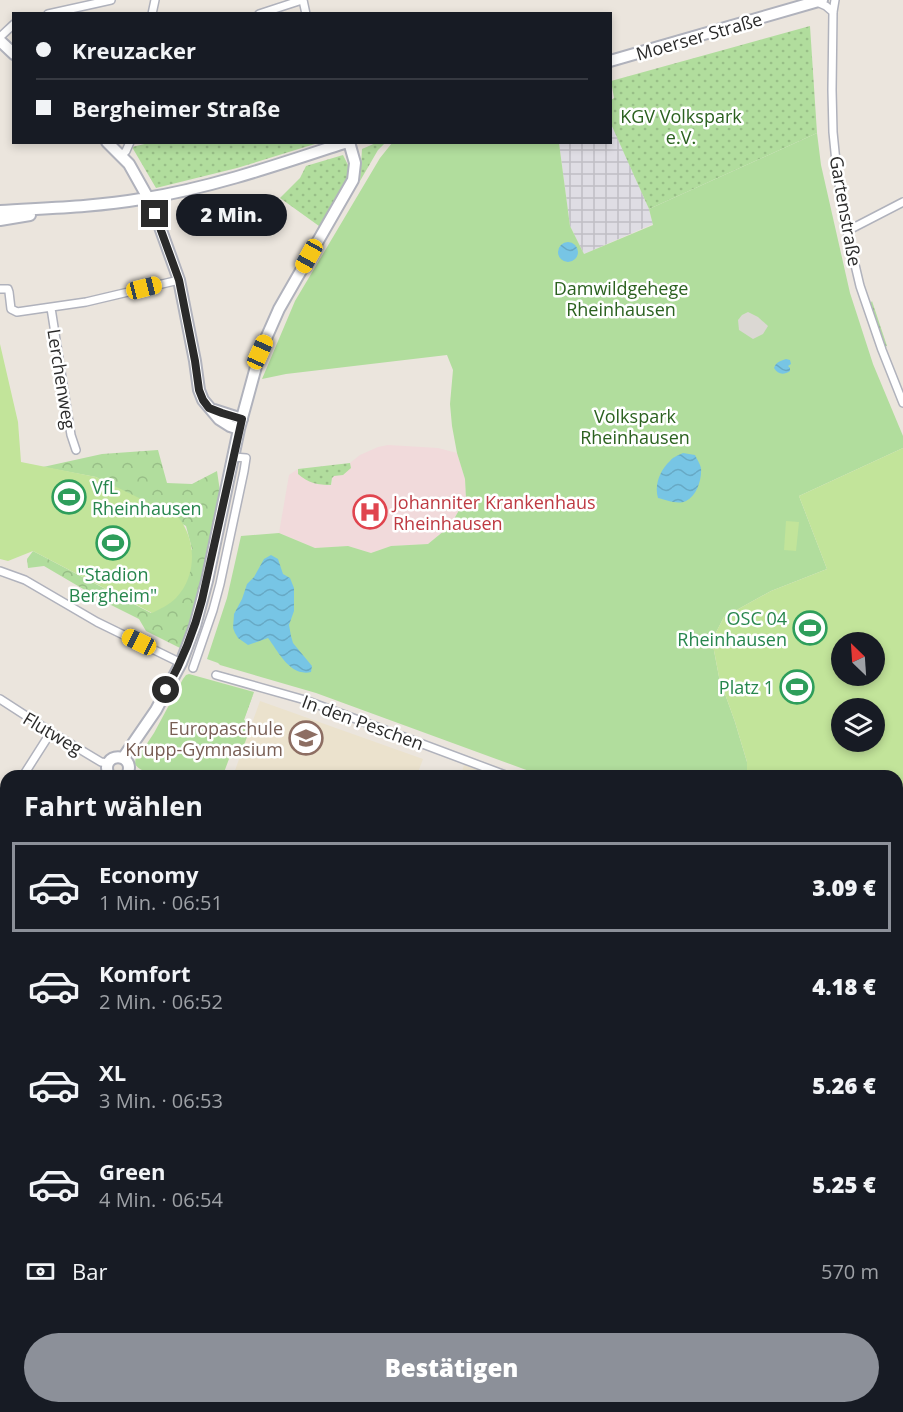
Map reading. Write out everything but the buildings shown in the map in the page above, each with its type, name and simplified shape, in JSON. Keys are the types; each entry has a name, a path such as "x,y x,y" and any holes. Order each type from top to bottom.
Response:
{"street":[{"path":"55,12 84,3 111,0"},
{"path":"265,12 303,0"},
{"name":"Gartenstraße","path":"836,0 833,12 832,90 837,172 847,231 860,286 903,403"},
{"path":"819,1 833,12"},
{"name":"Moerser Straße","path":"612,60 819,1"},
{"path":"12,26 0,39 12,52"},
{"path":"109,144 136,175 149,198 179,280 199,390 203,400 209,408 240,424"},
{"path":"121,156 130,144"},
{"path":"0,220 149,198 245,175 342,144"},
{"path":"123,758 156,710 181,663 195,626 240,424 260,352 279,309 353,180 355,164 349,144"},
{"path":"847,231 903,202"},
{"path":"0,211 84,206"},
{"path":"0,289 8,289 13,311 86,302 179,280"},
{"name":"Lerchenweg","path":"51,308 71,435 76,450"},
{"path":"193,668 220,584 244,471 246,458 234,457"},
{"path":"231,468 244,471"},
{"path":"0,571 25,580 97,622 181,663"},
{"name":"In den Peschen","path":"216,675 305,700 492,770"},
{"name":"Flutweg","path":"0,699 100,762 108,763"},
{"path":"27,770 51,732"},
{"path":"106,770 108,763 115,757 123,758 129,765 130,770"}],"shaded area":[{"path":"612,125 649,209 653,224 584,254 570,226 559,144 612,144"},
{"path":"748,312 768,326 763,334 753,339 739,330 738,320"},
{"name":"Johanniter Krankenhaus Rheinhausen","path":"388,445 438,448 457,453 465,479 466,498 450,526 428,544 391,546 371,553 348,546 315,548 279,533 289,475 298,469 298,474 332,484 333,476 351,468 350,463 360,455"},
{"name":"Europaschule Krupp-Gymnasium","path":"260,701 423,759 419,770 235,770"},
{"path":"464,765 478,770 462,770"}],"green space":[{"name":"KGV Volkspark e.V.","path":"810,26 817,133 649,209 612,126 612,99 614,98 612,81"},
{"name":"Volkspark Rheinhausen","path":"817,133 821,165 850,293 873,364 903,436 903,448 799,496 827,569 771,591 724,617 712,640 719,677 735,722 747,762 747,770 526,770 316,693 220,665 207,659 227,598 241,536 279,533 315,548 348,546 371,553 391,546 428,544 450,526 466,498 465,479 452,426 450,404 453,370 447,355 286,374 262,379 295,301 380,158 391,144 559,144 570,226 584,254 653,225 649,209"},
{"path":"145,144 315,144 237,168 156,188 132,147"},
{"path":"373,144 384,144 360,181 362,149"},
{"path":"343,155 349,167 347,182 319,226 280,198 300,178 306,166"},
{"path":"872,301 887,346 884,347 870,304"},
{"name":"VfL Rheinhausen","path":"0,344 18,422 21,462 96,477 178,517 184,526 191,547 191,569 183,589 167,605 152,613 33,551 8,561 0,559"},
{"name":"OSC 04 Rheinhausen","path":"903,448 903,770 747,770 747,762 735,722 719,677 712,640 724,617 771,591 827,569 799,496"},
{"path":"158,450 167,483 192,484 217,471 221,498 194,618 182,649 146,631 139,619 44,566 28,568 27,559 33,551 151,613 192,549 186,526 96,477 43,467 102,454"},
{"path":"350,463 351,468 343,475 334,476 331,485 313,483 298,474 298,469"},
{"path":"786,521 799,522 796,551 784,550"},
{"path":"186,675 254,692 225,770 141,769 135,764 136,755 154,733"},
{"path":"254,692 244,720 252,724 241,753 238,755 233,741"}],"water":[{"path":"568,242 575,245 578,252 575,259 568,262 561,259 558,252 561,245"},
{"path":"786,359 790,360 791,364 788,366 790,371 779,373 774,368 775,366"},
{"path":"683,453 695,455 701,466 701,477 696,491 690,499 683,502 658,498 657,483 661,473 671,460"},
{"path":"271,555 278,559 283,574 290,578 294,588 294,611 289,625 291,636 293,643 312,666 311,672 304,673 291,667 268,638 248,645 238,638 233,628 234,614 247,584 254,577 264,559"}],"place":[{"name":"VfL Rheinhausen","path":"69,497"},
{"name":"Johanniter Krankenhaus Rheinhausen","path":"370,512"},
{"name":"\"Stadion Bergheim\"","path":"113,543"},
{"name":"OSC 04 Rheinhausen","path":"810,628"},
{"name":"Platz 1","path":"797,687"},
{"name":"Europaschule Krupp-Gymnasium","path":"306,738"}],"route":[{"path":"155,214 179,280 199,390 203,400 209,408 242,419 195,626 181,663 166,690"}],"park label":[{"name":"Damwildgehege Rheinhausen","path":"621,298"}]}
